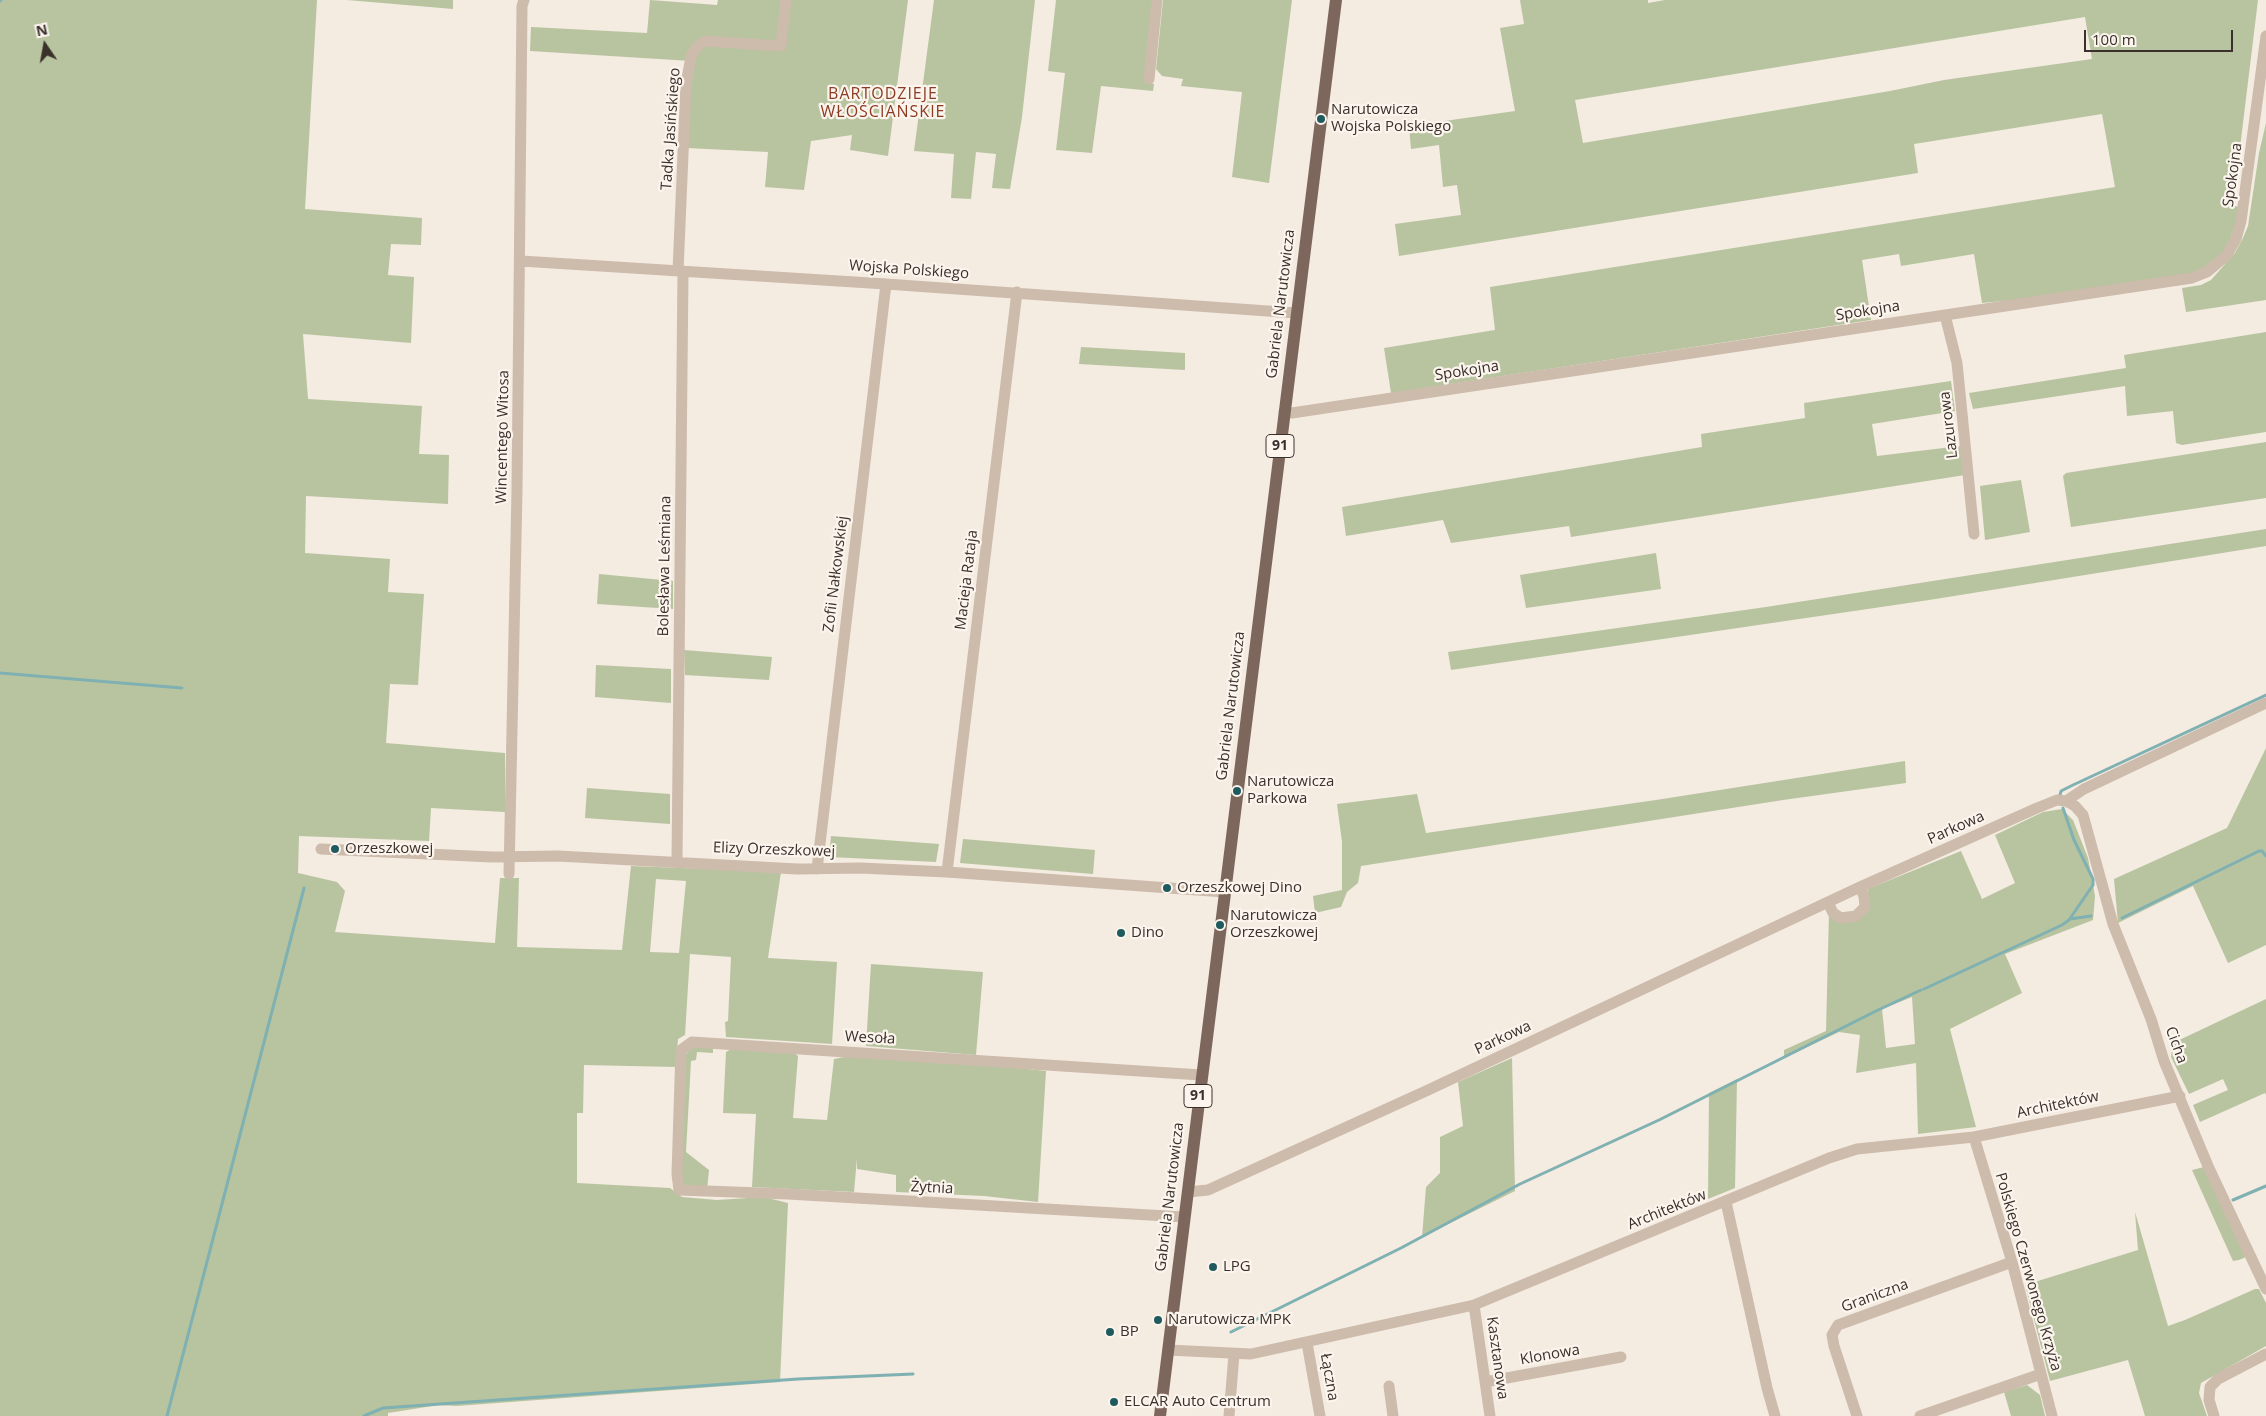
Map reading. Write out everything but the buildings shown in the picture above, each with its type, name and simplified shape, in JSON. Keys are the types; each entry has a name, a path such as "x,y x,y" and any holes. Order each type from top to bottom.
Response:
{"main road":[{"name":"Gabriela Narutowicza","path":"1160,1416 1336,0"}],"street":[{"name":"Wincentego Witosa","path":"509,874 521,261 522,6 524,0"},
{"name":"Tadka Jasińskiego","path":"680,272 686,84 691,57 696,48 705,41 782,46 786,0"},
{"path":"1150,79 1157,0"},
{"name":"Spokojna","path":"1284,412 1292,413 2179,280 2207,272 2222,260 2236,239 2244,206 2266,36"},
{"name":"Wojska Polskiego","path":"521,261 1017,292 1296,313"},
{"name":"Bolesława Leśmiana","path":"677,861 680,272"},
{"name":"Zofii Nałkowskiej","path":"817,869 886,284"},
{"name":"Macieja Rataja","path":"947,872 1017,292"},
{"name":"Lazurowa","path":"1945,315 1957,363 1974,534"},
{"name":"Parkowa","path":"1188,1192 1208,1190 1860,887 2037,808 2057,800 2071,804 2092,785 2266,703"},
{"name":"Cicha","path":"2071,804 2083,815 2113,924 2151,1019 2164,1061 2208,1166 2266,1289"},
{"name":"Elizy Orzeszkowej","path":"321,849 510,857 558,856 817,869 860,868 947,872 1225,892"},
{"path":"1828,902 1834,913 1841,918 1856,916 1865,907 1864,896 1860,887"},
{"name":"Wesoła","path":"679,1190 677,1174 681,1050 692,1042 1201,1075"},
{"name":"Architektów","path":"1168,1350 1251,1354 1474,1305 1829,1158 1857,1149 1974,1137 2180,1096"},
{"name":"Polskiego Czerwonego Krzyża","path":"1974,1137 2012,1262 2052,1416"},
{"name":"Żytnia","path":"679,1190 788,1194 1184,1217"},
{"path":"1726,1202 1766,1388 1775,1416"},
{"name":"Graniczna","path":"1857,1416 1834,1346 1832,1335 1838,1325 2012,1262"},
{"name":"Kasztanowa","path":"1474,1305 1490,1416"},
{"name":"Łączna","path":"1307,1343 1320,1416"},
{"path":"1229,1416 1234,1354"},
{"path":"2214,1416 2209,1400 2210,1387 2218,1379 2266,1354"},
{"name":"Klonowa","path":"1486,1382 1621,1357"},
{"path":"1920,1416 2041,1374"},
{"path":"1389,1386 1393,1416"}],"green space":[{"path":"0,0 317,0 305,209 422,218 421,245 391,244 388,275 414,277 411,343 303,334 308,399 422,406 419,454 449,455 448,504 306,496 305,553 390,559 388,592 424,594 418,685 390,684 386,743 505,753 505,812 431,808 429,841 299,836 298,873 337,882 345,891 335,932 495,943 500,878 519,878 517,947 622,950 631,866 781,872 768,958 837,962 832,1044 726,1037 725,1022 728,1021 731,957 690,954 685,1035 678,1039 676,1067 584,1065 583,1113 577,1113 577,1183 670,1188 682,1197 717,1200 764,1197 788,1203 780,1382 457,1406 439,1405 388,1413 388,1416 0,1416","holes":["656,879 686,881 679,953 650,952"]},
{"path":"347,0 453,0 453,9"},
{"path":"650,0 717,5 718,0 908,0 888,156 850,150 852,135 811,141 804,190 765,187 768,152 687,148 691,61 530,51 531,27 647,33"},
{"path":"934,0 1035,0 1022,117 1010,189 992,188 996,154 976,152 971,199 951,198 954,154 914,151"},
{"path":"1056,0 1155,0 1145,82 1154,84 1153,91 1101,86 1092,153 1056,150 1065,73 1048,71"},
{"path":"1163,0 1292,0 1269,183 1232,177 1242,92 1181,86 1183,79 1162,76 1156,69"},
{"path":"1520,0 1648,0 1648,3 1665,0 2258,0 2233,205 2238,207 2241,205 2228,247 2213,264 2189,276 1982,303 1974,254 1901,266 1899,254 1862,260 1871,320 1391,393 1384,348 1495,330 1490,287 2115,187 2102,114 1914,144 1918,173 1399,256 1395,224 1461,215 1457,185 1443,187 1439,145 1411,149 1409,126 1515,111 1500,28 1524,24","holes":["2085,17 2092,59 1944,80 1890,91 1583,143 1575,100"]},
{"path":"2266,123 2266,300 2186,312 2182,288 2201,285 2211,280 2235,253 2248,226 2259,153"},
{"path":"2266,332 2266,432 2182,445 2176,443 2173,411 2127,416 2125,386 1973,409 1969,393 2126,368 2124,355"},
{"path":"1081,347 1185,353 1185,370 1079,364"},
{"path":"1951,381 1955,411 1872,424 1877,456 1960,446 1965,475 1571,537 1569,526 1451,543 1443,520 1346,536 1342,507 1702,447 1701,434 1805,418 1804,403"},
{"path":"2266,442 2266,498 2071,527 2063,476 2066,473"},
{"path":"2021,480 2030,532 1985,540 1980,486"},
{"path":"2266,529 2266,546 1929,600 1451,670 1448,652 1766,607"},
{"path":"1656,553 1661,589 1526,608 1520,575"},
{"path":"599,574 673,581 673,609 597,604"},
{"path":"684,650 772,657 769,680 685,675"},
{"path":"596,665 671,669 671,703 595,697"},
{"path":"2266,748 2266,945 2228,963 2193,886 2118,923 2114,879 2227,828"},
{"path":"1905,761 1906,783 1783,800 1361,866 1358,883 1347,892 1341,907 1315,913 1313,896 1342,890 1342,842 1337,804 1417,794 1426,833 1656,800"},
{"path":"587,788 670,794 670,824 585,818"},
{"path":"2062,809 2073,820 2088,858 2095,896 2093,920 2005,954 2022,993 1950,1029 1976,1127 1918,1134 1916,1063 1856,1073 1860,1035 1839,1032 1784,1058 1784,1050 1826,1031 1829,912 1831,917 1868,907 1868,889 1961,851 1982,899 2015,883 1995,835 2043,812","holes":["1912,997 1915,1044 1886,1048 1882,1009"]},
{"path":"831,836 939,844 936,862 829,857"},
{"path":"963,839 1095,850 1093,874 960,863"},
{"path":"871,964 983,972 976,1055 866,1046"},
{"path":"2266,999 2266,1095 2265,1093 2200,1122 2193,1105 2228,1090 2223,1079 2189,1094 2171,1057 2173,1043"},
{"path":"692,1046 713,1047 713,1053 697,1052 696,1060 691,1061 686,1152 709,1170 707,1190 685,1188 680,1178 686,1054"},
{"path":"733,1048 793,1052 798,1056 793,1118 827,1120 834,1059 849,1056 961,1062 1046,1071 1038,1202 984,1196 896,1192 896,1175 857,1169 857,1158 854,1192 752,1187 756,1114 723,1113 726,1052"},
{"path":"1512,1058 1515,1191 1422,1237 1426,1187 1440,1173 1440,1137 1463,1126 1458,1082"},
{"path":"1737,1079 1735,1188 1708,1199 1709,1093"},
{"path":"2204,1167 2246,1257 2239,1260 2233,1261 2192,1170"},
{"path":"2135,1212 2168,1326 2255,1289 2259,1289 2266,1303 2266,1346 2201,1383 2199,1393 2207,1416 2145,1416 2128,1360 2050,1381 2025,1285 2138,1250"},
{"path":"2027,1385 2040,1395 2045,1416 2011,1416 2004,1392"}],"waterway":[{"path":"0,673 182,688"},
{"path":"2060,795 2061,791 2073,785 2266,695"},
{"path":"1924,989 2062,925 2069,920 2093,885 2093,879 2074,840 2063,808"},
{"path":"2122,918 2259,851 2262,851 2266,856"},
{"path":"167,1416 304,888"},
{"path":"2070,919 2091,916"},
{"path":"1231,1332 1401,1248 1520,1184 1659,1120 1921,990"},
{"path":"2233,1200 2266,1186"},
{"path":"364,1416 383,1408 798,1379 913,1374"}],"place":[{"name":"Narutowicza Wojska Polskiego","path":"1321,119"},
{"name":"Narutowicza Parkowa","path":"1237,791"},
{"name":"Orzeszkowej","path":"335,849"},
{"name":"Orzeszkowej Dino","path":"1167,888"},
{"name":"Narutowicza Orzeszkowej","path":"1220,925"},
{"name":"Dino","path":"1121,933"},
{"name":"LPG","path":"1213,1267"},
{"name":"Narutowicza MPK","path":"1158,1320"},
{"name":"BP","path":"1110,1332"},
{"name":"ELCAR Auto Centrum","path":"1114,1402"}],"district":[{"name":"BARTODZIEJE WŁOŚCIAŃSKIE","path":"883,103"}]}
